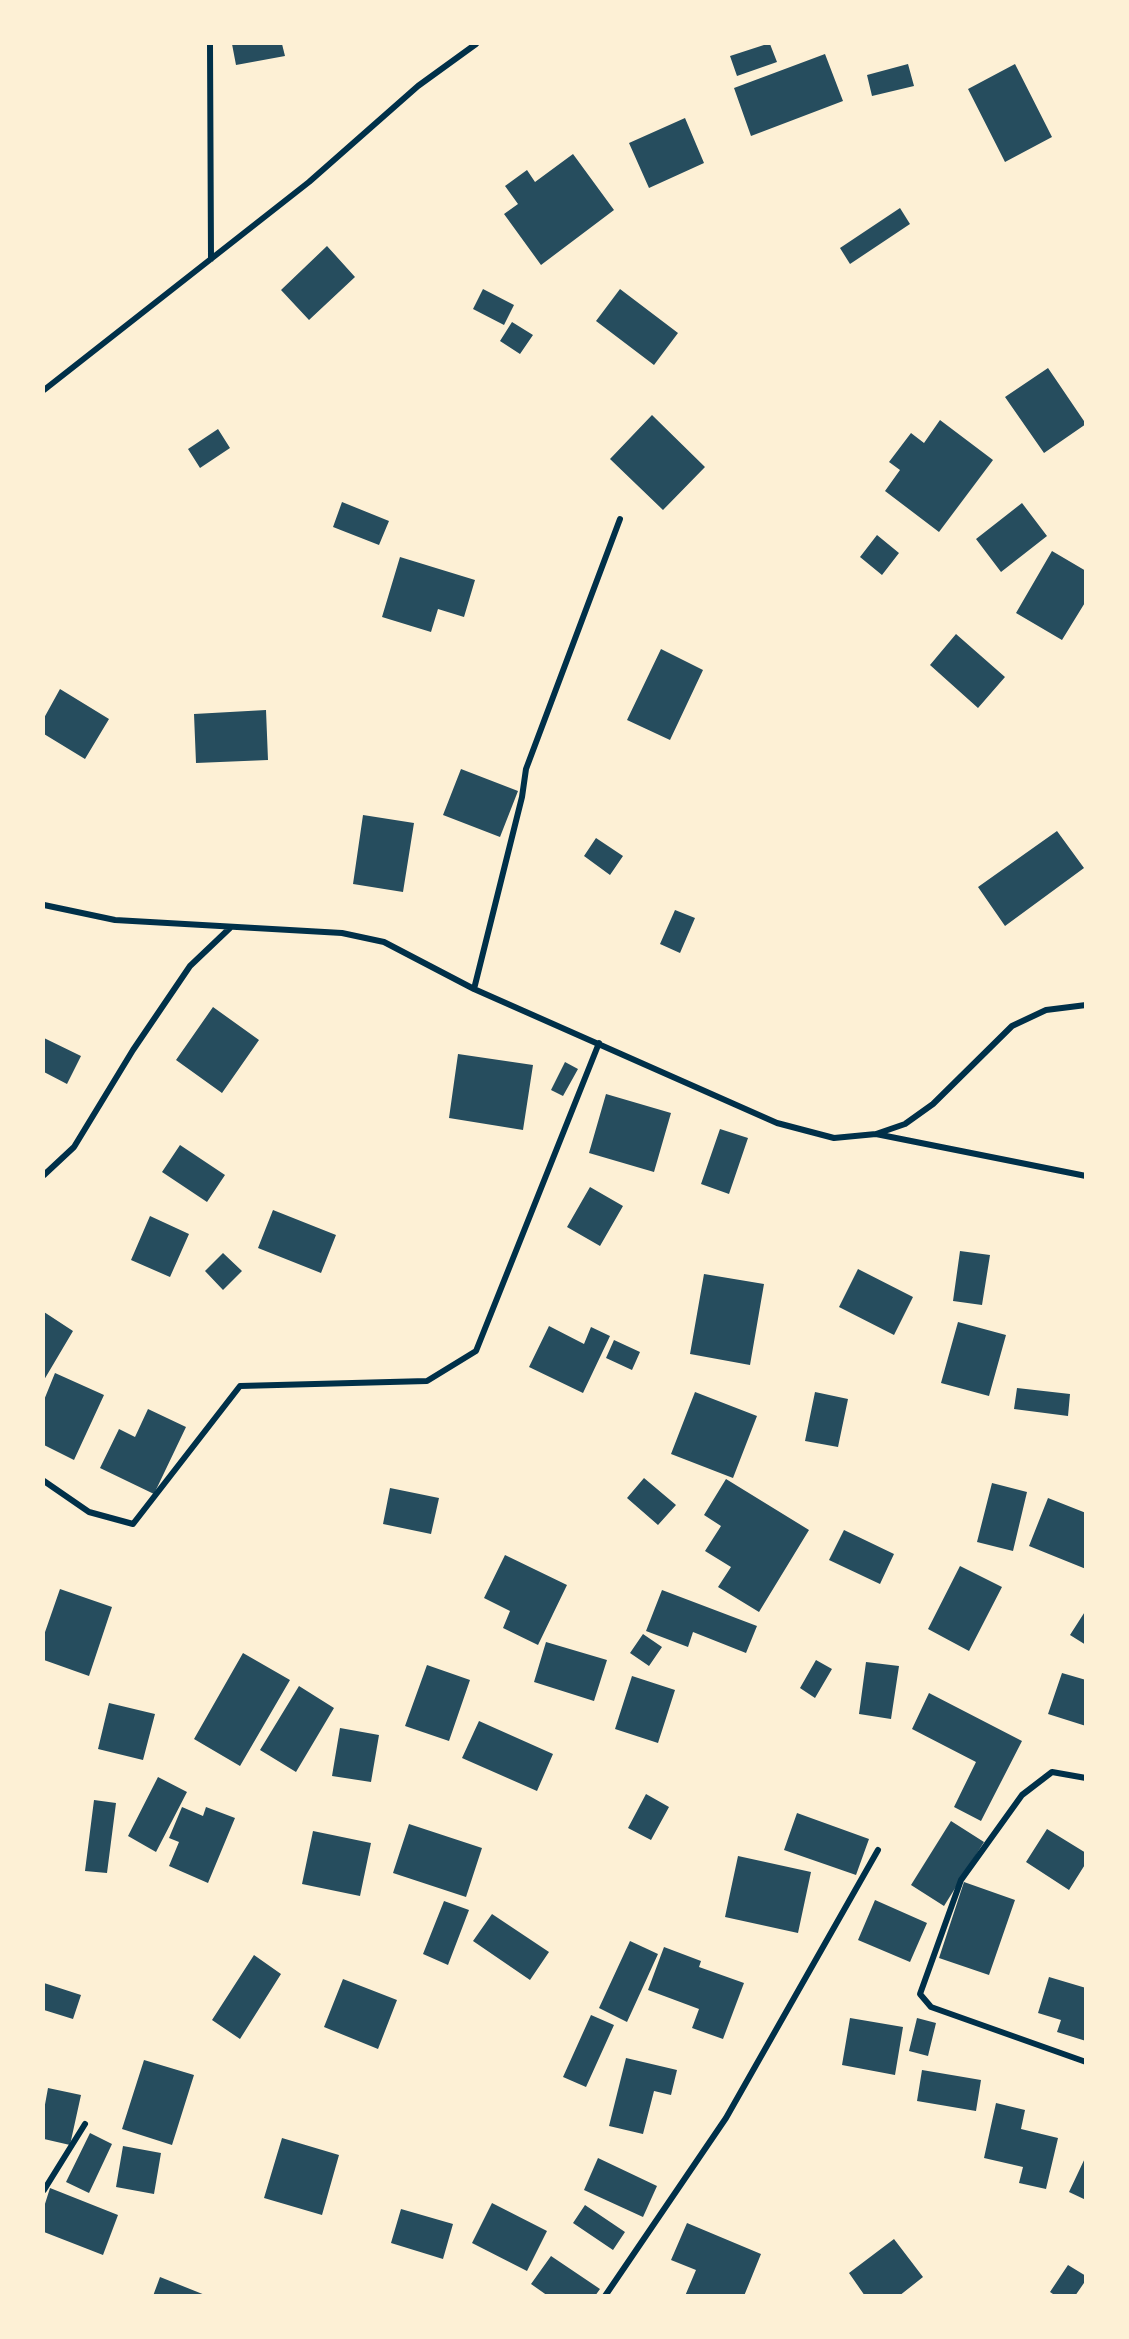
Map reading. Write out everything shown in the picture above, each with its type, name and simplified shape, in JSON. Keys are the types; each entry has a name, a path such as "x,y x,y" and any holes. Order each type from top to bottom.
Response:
{"street":[{"path":"210,44 211,259"},
{"path":"44,390 309,182 418,86 476,44"},
{"path":"474,989 526,769 620,519"},
{"path":"44,905 115,920 342,933 384,942 474,989 777,1123 834,1138 876,1134 905,1124 933,1104 1012,1026 1046,1010 1086,1005"},
{"path":"44,1175 74,1147 133,1050 190,966 231,927"},
{"path":"44,1481 89,1512 134,1524 240,1386 427,1381 476,1351 598,1043"},
{"path":"876,1134 1086,1176"},
{"path":"1086,1778 1053,1772 1022,1795 962,1880 920,1994 931,2007 1086,2062"},
{"path":"605,2295 726,2118 878,1850"},
{"path":"44,2190 85,2124"}],"building":[{"path":"232,44 282,44 285,56 236,65"},
{"path":"770,44 777,62 737,76 730,56"},
{"path":"825,54 843,101 751,136 734,88"},
{"path":"908,64 914,86 872,96 867,75"},
{"path":"1015,64 1052,137 1005,162 968,89"},
{"path":"685,118 704,163 649,188 629,143"},
{"path":"573,154 614,210 541,265 504,214 518,204 505,186 527,170 535,182"},
{"path":"900,208 910,224 850,264 840,248"},
{"path":"327,246 355,277 309,320 281,290"},
{"path":"483,289 514,305 504,325 473,309"},
{"path":"620,289 678,333 654,365 596,321"},
{"path":"512,322 533,335 520,354 500,341"},
{"path":"1048,368 1086,424 1044,453 1005,397"},
{"path":"652,415 705,467 663,510 610,459"},
{"path":"940,420 993,460 939,532 885,491 900,470 889,462 911,433 924,443"},
{"path":"218,429 230,448 200,468 188,449"},
{"path":"342,502 389,521 379,545 333,527"},
{"path":"1022,503 1047,536 1001,572 976,539"},
{"path":"877,535 899,553 882,575 860,557"},
{"path":"1052,551 1086,571 1086,601 1062,640 1016,613"},
{"path":"400,557 475,580 464,617 438,609 431,632 382,617"},
{"path":"956,634 1005,677 978,708 930,665"},
{"path":"661,649 703,670 670,740 627,720"},
{"path":"60,689 109,719 85,759 44,734 44,718"},
{"path":"266,710 268,760 196,763 194,714"},
{"path":"461,769 518,791 500,837 443,815"},
{"path":"363,815 414,823 403,892 353,884"},
{"path":"1057,831 1084,868 1005,926 978,887"},
{"path":"596,838 623,856 610,875 584,856"},
{"path":"675,910 695,918 680,953 660,944"},
{"path":"213,1007 259,1040 222,1093 176,1060"},
{"path":"44,1038 81,1056 67,1084 44,1072"},
{"path":"458,1054 533,1065 523,1130 449,1118"},
{"path":"565,1062 578,1069 563,1096 551,1090"},
{"path":"606,1094 671,1113 654,1172 589,1153"},
{"path":"720,1129 748,1138 729,1194 701,1184"},
{"path":"180,1145 225,1175 207,1202 162,1172"},
{"path":"590,1187 623,1206 600,1246 567,1227"},
{"path":"273,1210 336,1235 321,1273 258,1248"},
{"path":"150,1216 189,1234 170,1277 131,1260"},
{"path":"960,1251 990,1255 982,1305 953,1301"},
{"path":"223,1253 242,1271 223,1290 205,1271"},
{"path":"858,1269 913,1297 894,1335 839,1307"},
{"path":"704,1274 764,1284 750,1365 690,1354"},
{"path":"44,1312 73,1331 44,1380"},
{"path":"958,1322 1006,1335 989,1396 941,1383"},
{"path":"549,1326 584,1344 591,1327 610,1336 583,1393 529,1367"},
{"path":"614,1340 640,1352 632,1370 606,1358"},
{"path":"55,1373 104,1395 74,1460 44,1445 44,1400"},
{"path":"1017,1388 1070,1394 1068,1416 1014,1409"},
{"path":"695,1392 757,1416 733,1478 671,1454"},
{"path":"815,1392 848,1399 838,1447 805,1441"},
{"path":"148,1409 186,1427 154,1494 100,1468 119,1429 135,1437"},
{"path":"644,1478 676,1505 658,1525 627,1498"},
{"path":"726,1479 809,1530 759,1612 718,1587 731,1567 705,1551 721,1526 704,1515"},
{"path":"992,1483 1027,1492 1013,1551 977,1542"},
{"path":"390,1488 439,1498 431,1534 383,1524"},
{"path":"1048,1498 1086,1513 1086,1569 1029,1546"},
{"path":"844,1530 894,1554 880,1584 829,1560"},
{"path":"505,1555 567,1585 538,1645 503,1628 510,1611 484,1598"},
{"path":"960,1566 1002,1587 969,1651 928,1629"},
{"path":"60,1589 112,1607 89,1676 44,1660 44,1635"},
{"path":"662,1590 757,1626 746,1653 693,1632 688,1647 646,1631"},
{"path":"1086,1610 1086,1645 1070,1635"},
{"path":"643,1634 662,1647 649,1666 630,1653"},
{"path":"546,1642 607,1660 594,1701 534,1682"},
{"path":"243,1653 290,1680 240,1766 194,1739"},
{"path":"816,1660 832,1669 815,1698 800,1688"},
{"path":"866,1662 899,1666 891,1719 859,1714"},
{"path":"427,1665 470,1680 449,1741 405,1726"},
{"path":"1062,1673 1086,1680 1086,1726 1048,1714"},
{"path":"632,1676 675,1690 658,1743 615,1729"},
{"path":"299,1686 334,1708 296,1772 260,1750"},
{"path":"929,1693 1022,1741 981,1821 954,1807 976,1762 912,1729"},
{"path":"109,1703 155,1714 143,1760 98,1749"},
{"path":"479,1721 553,1754 537,1791 462,1758"},
{"path":"340,1728 379,1735 371,1782 332,1776"},
{"path":"158,1777 187,1792 156,1852 128,1836"},
{"path":"646,1794 669,1807 651,1840 628,1828"},
{"path":"94,1800 116,1803 107,1873 85,1871"},
{"path":"182,1807 203,1816 206,1807 235,1818 208,1883 169,1866 179,1842 169,1838"},
{"path":"797,1813 869,1839 856,1875 784,1850"},
{"path":"951,1821 984,1842 944,1906 911,1885"},
{"path":"409,1824 482,1848 466,1897 393,1873"},
{"path":"1047,1829 1086,1853 1086,1863 1069,1890 1026,1862"},
{"path":"313,1831 371,1843 360,1896 302,1884"},
{"path":"738,1856 811,1872 798,1933 725,1917"},
{"path":"964,1882 1015,1900 989,1975 939,1958"},
{"path":"875,1900 927,1923 910,1962 858,1940"},
{"path":"444,1901 469,1910 448,1965 423,1954"},
{"path":"492,1914 549,1952 530,1980 473,1941"},
{"path":"630,1941 658,1954 627,2022 599,2008"},
{"path":"664,1947 701,1961 699,1967 744,1983 723,2039 692,2028 699,2009 648,1990"},
{"path":"254,1955 281,1974 240,2039 212,2020"},
{"path":"1049,1977 1086,1988 1086,2041 1057,2032 1061,2020 1038,2013"},
{"path":"343,1979 397,2000 378,2049 324,2027"},
{"path":"44,1983 81,1995 73,2019 44,2010"},
{"path":"591,2015 614,2025 586,2087 563,2077"},
{"path":"850,2018 903,2027 895,2075 842,2065"},
{"path":"917,2018 936,2023 928,2056 909,2051"},
{"path":"626,2058 677,2070 671,2095 654,2091 643,2134 609,2126"},
{"path":"144,2060 194,2075 172,2145 122,2129"},
{"path":"922,2070 981,2080 976,2111 917,2101"},
{"path":"48,2088 81,2095 70,2145 44,2139 44,2110"},
{"path":"996,2103 1025,2110 1021,2129 1058,2138 1046,2189 1019,2183 1023,2167 984,2158"},
{"path":"90,2133 112,2144 89,2193 66,2182"},
{"path":"282,2138 339,2155 322,2215 264,2198"},
{"path":"123,2146 161,2153 154,2194 116,2187"},
{"path":"1086,2156 1086,2200 1069,2192"},
{"path":"598,2158 657,2186 643,2217 584,2190"},
{"path":"50,2188 118,2215 103,2255 44,2232 44,2207"},
{"path":"492,2203 547,2231 527,2271 472,2243"},
{"path":"585,2205 625,2232 613,2250 573,2223"},
{"path":"401,2209 453,2224 443,2259 391,2243"},
{"path":"687,2223 761,2254 744,2296 685,2296 696,2270 671,2260"},
{"path":"894,2239 923,2277 899,2296 865,2296 849,2273"},
{"path":"551,2256 600,2289 595,2296 548,2296 531,2284"},
{"path":"1068,2265 1086,2276 1086,2280 1075,2296 1056,2296 1050,2292"},
{"path":"160,2277 205,2295 205,2296 153,2296"}]}
